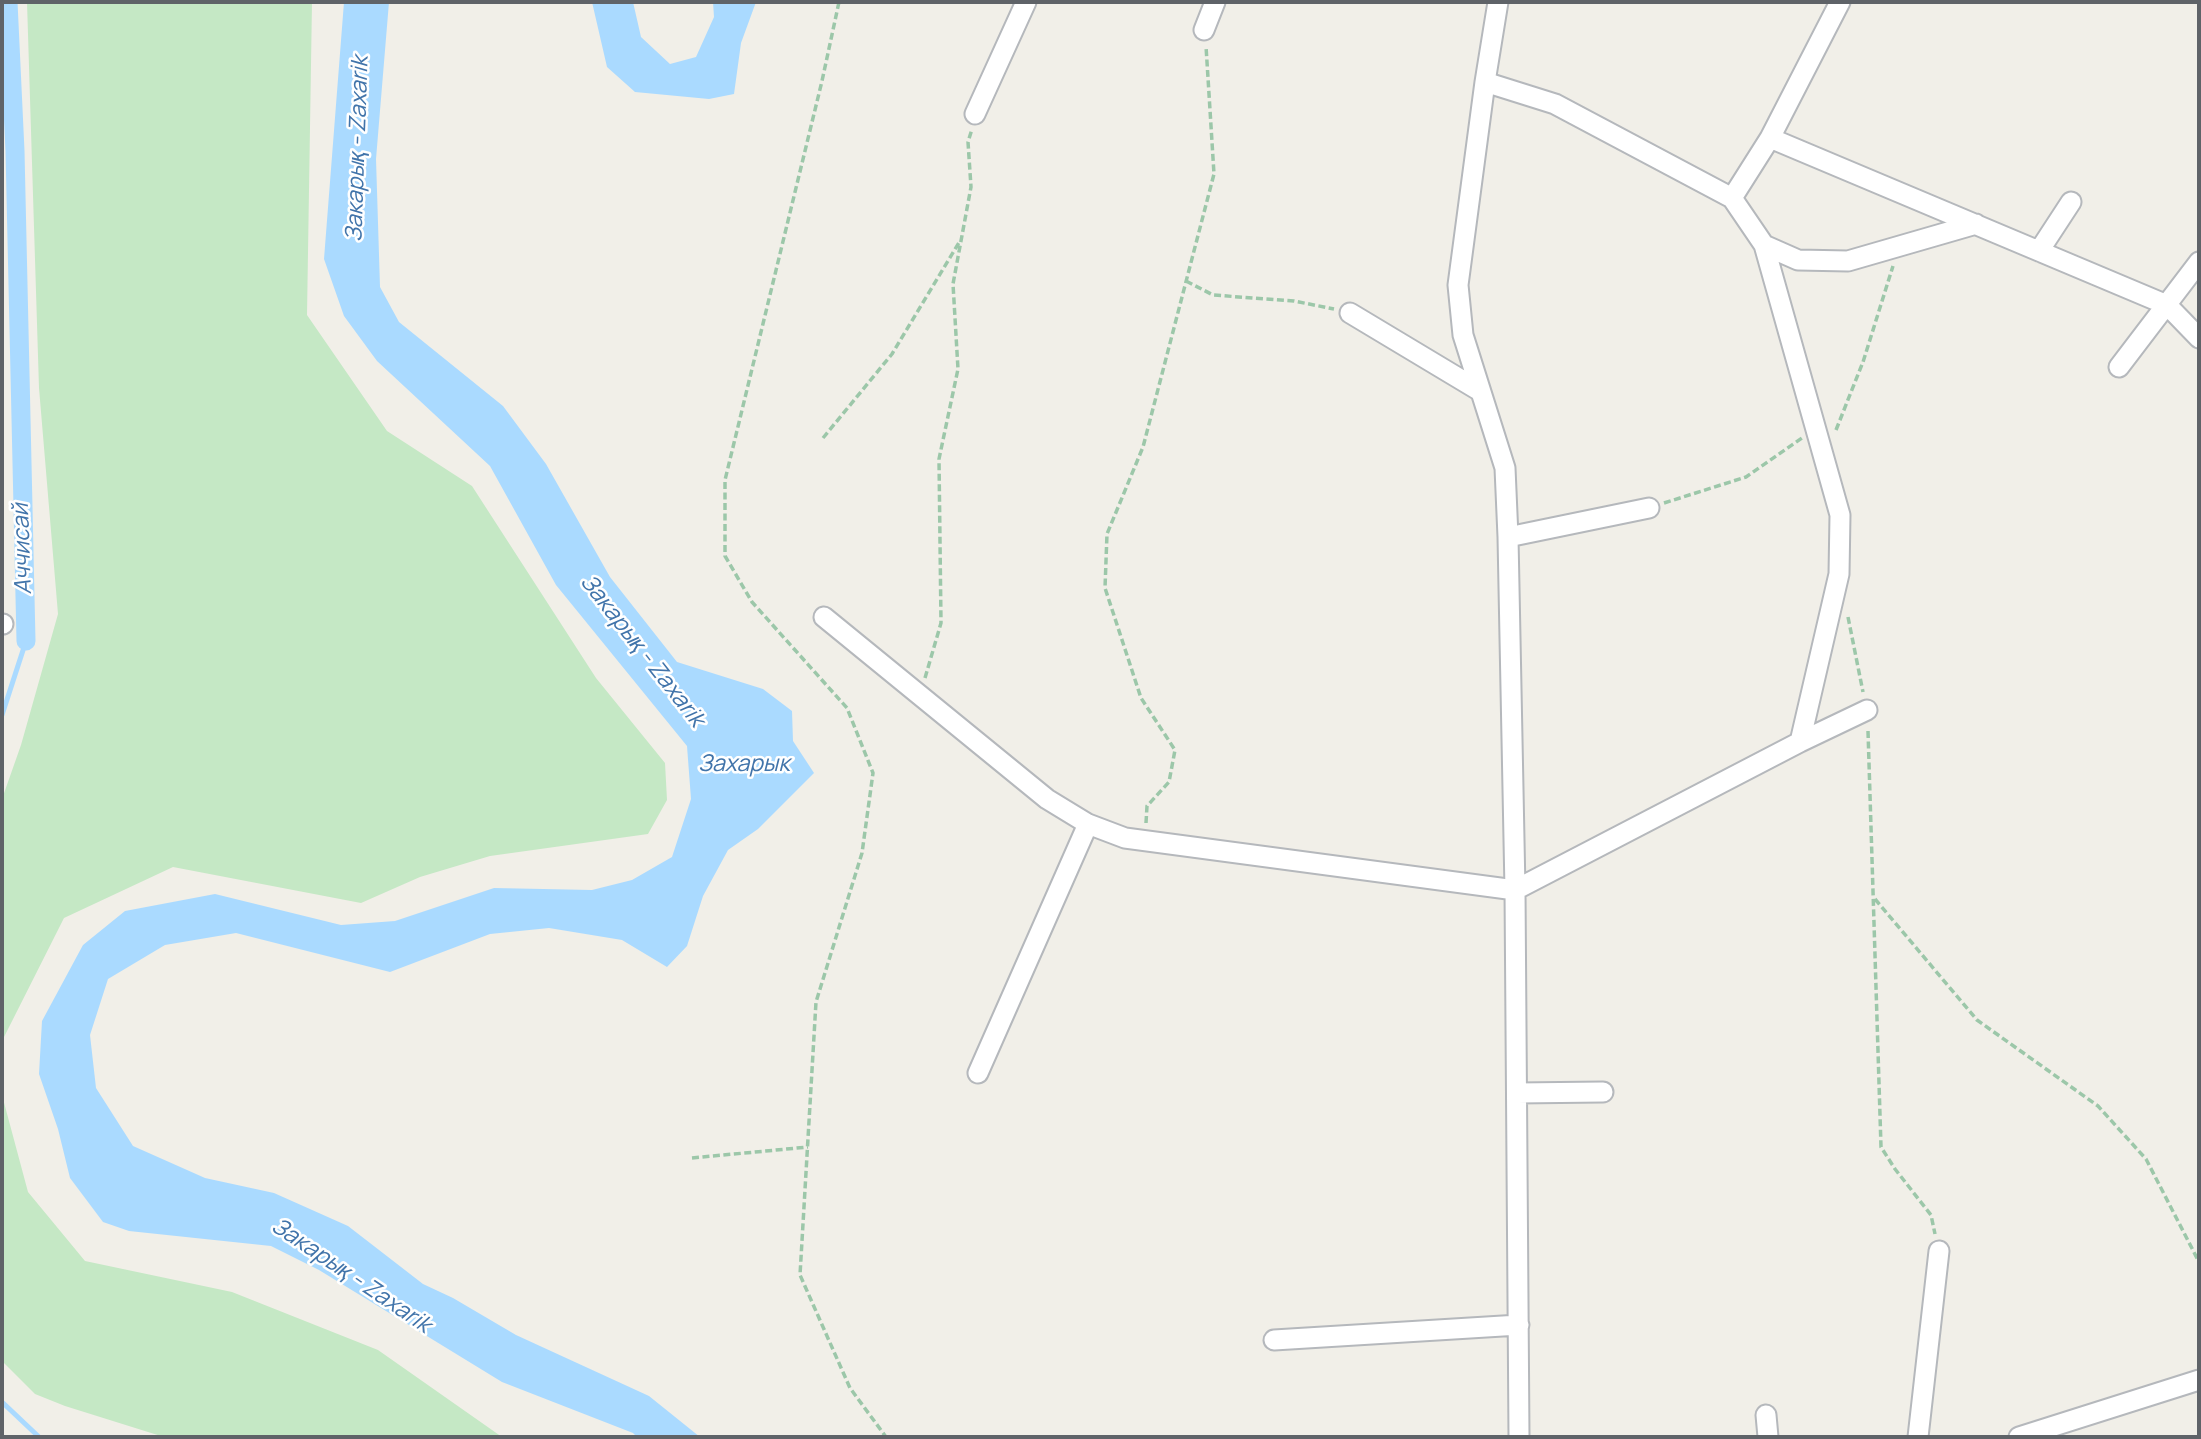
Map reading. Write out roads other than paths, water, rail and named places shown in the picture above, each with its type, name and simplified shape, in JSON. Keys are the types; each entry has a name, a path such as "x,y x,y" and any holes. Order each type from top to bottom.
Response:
{"street":[{"path":"975,114 1026,2"},
{"path":"1205,30 1215,2"},
{"path":"1498,2 1458,285 1463,335 1504,468 1508,537 1515,890 1519,1437"},
{"path":"1732,198 1770,138 1840,2"},
{"path":"1485,82 1555,104 1732,198 1764,245 1840,515 1839,574 1800,742"},
{"path":"1770,138 2166,305 2199,338"},
{"path":"2039,251 2071,202"},
{"path":"1764,245 1798,260 1848,261 1976,224"},
{"path":"2119,367 2199,262"},
{"path":"1350,313 1480,391"},
{"path":"1508,537 1649,508"},
{"path":"824,617 1047,799 1088,824 1125,838 1144,841 1515,890 1867,710"},
{"path":"978,1073 1088,824"},
{"path":"1517,1093 1604,1092"},
{"path":"1918,1437 1939,1251"},
{"path":"1274,1340 1518,1325"},
{"path":"2019,1437 2199,1380"},
{"path":"1766,1415 1768,1437"}],"water":[{"name":"Захарык","path":"344,2 389,2 376,159 380,287 399,322 503,406 546,464 610,577 677,662 763,689 792,711 793,741 814,773 758,829 728,850 703,896 687,946 667,967 622,940 549,928 490,934 390,972 236,933 165,945 108,979 90,1035 96,1088 133,1146 205,1178 274,1193 348,1226 423,1284 453,1298 516,1335 649,1396 700,1437 637,1437 633,1433 502,1382 319,1270 271,1246 129,1231 103,1222 70,1178 58,1129 39,1074 42,1021 83,945 125,911 215,894 341,925 395,921 494,888 592,890 632,880 672,857 691,799 687,746 556,585 490,466 377,361 344,316 324,259"},
{"path":"592,2 633,2 641,37 670,64 696,57 714,17 713,2 756,2 741,43 734,94 709,99 635,92 607,67"}],"waterway":[{"name":"Аччисай","path":"8,2 15,151 26,641"},
{"name":"Аччисай","path":"2,715 26,641"},
{"name":"Аччисай","path":"2,1402 39,1437"}],"water label":[{"name":"Закарық - Zaxarik","path":"358,149"},
{"name":"Закарық - Zaxarik","path":"642,651"},
{"name":"Закарық - Zaxarik","path":"351,1276"}]}
